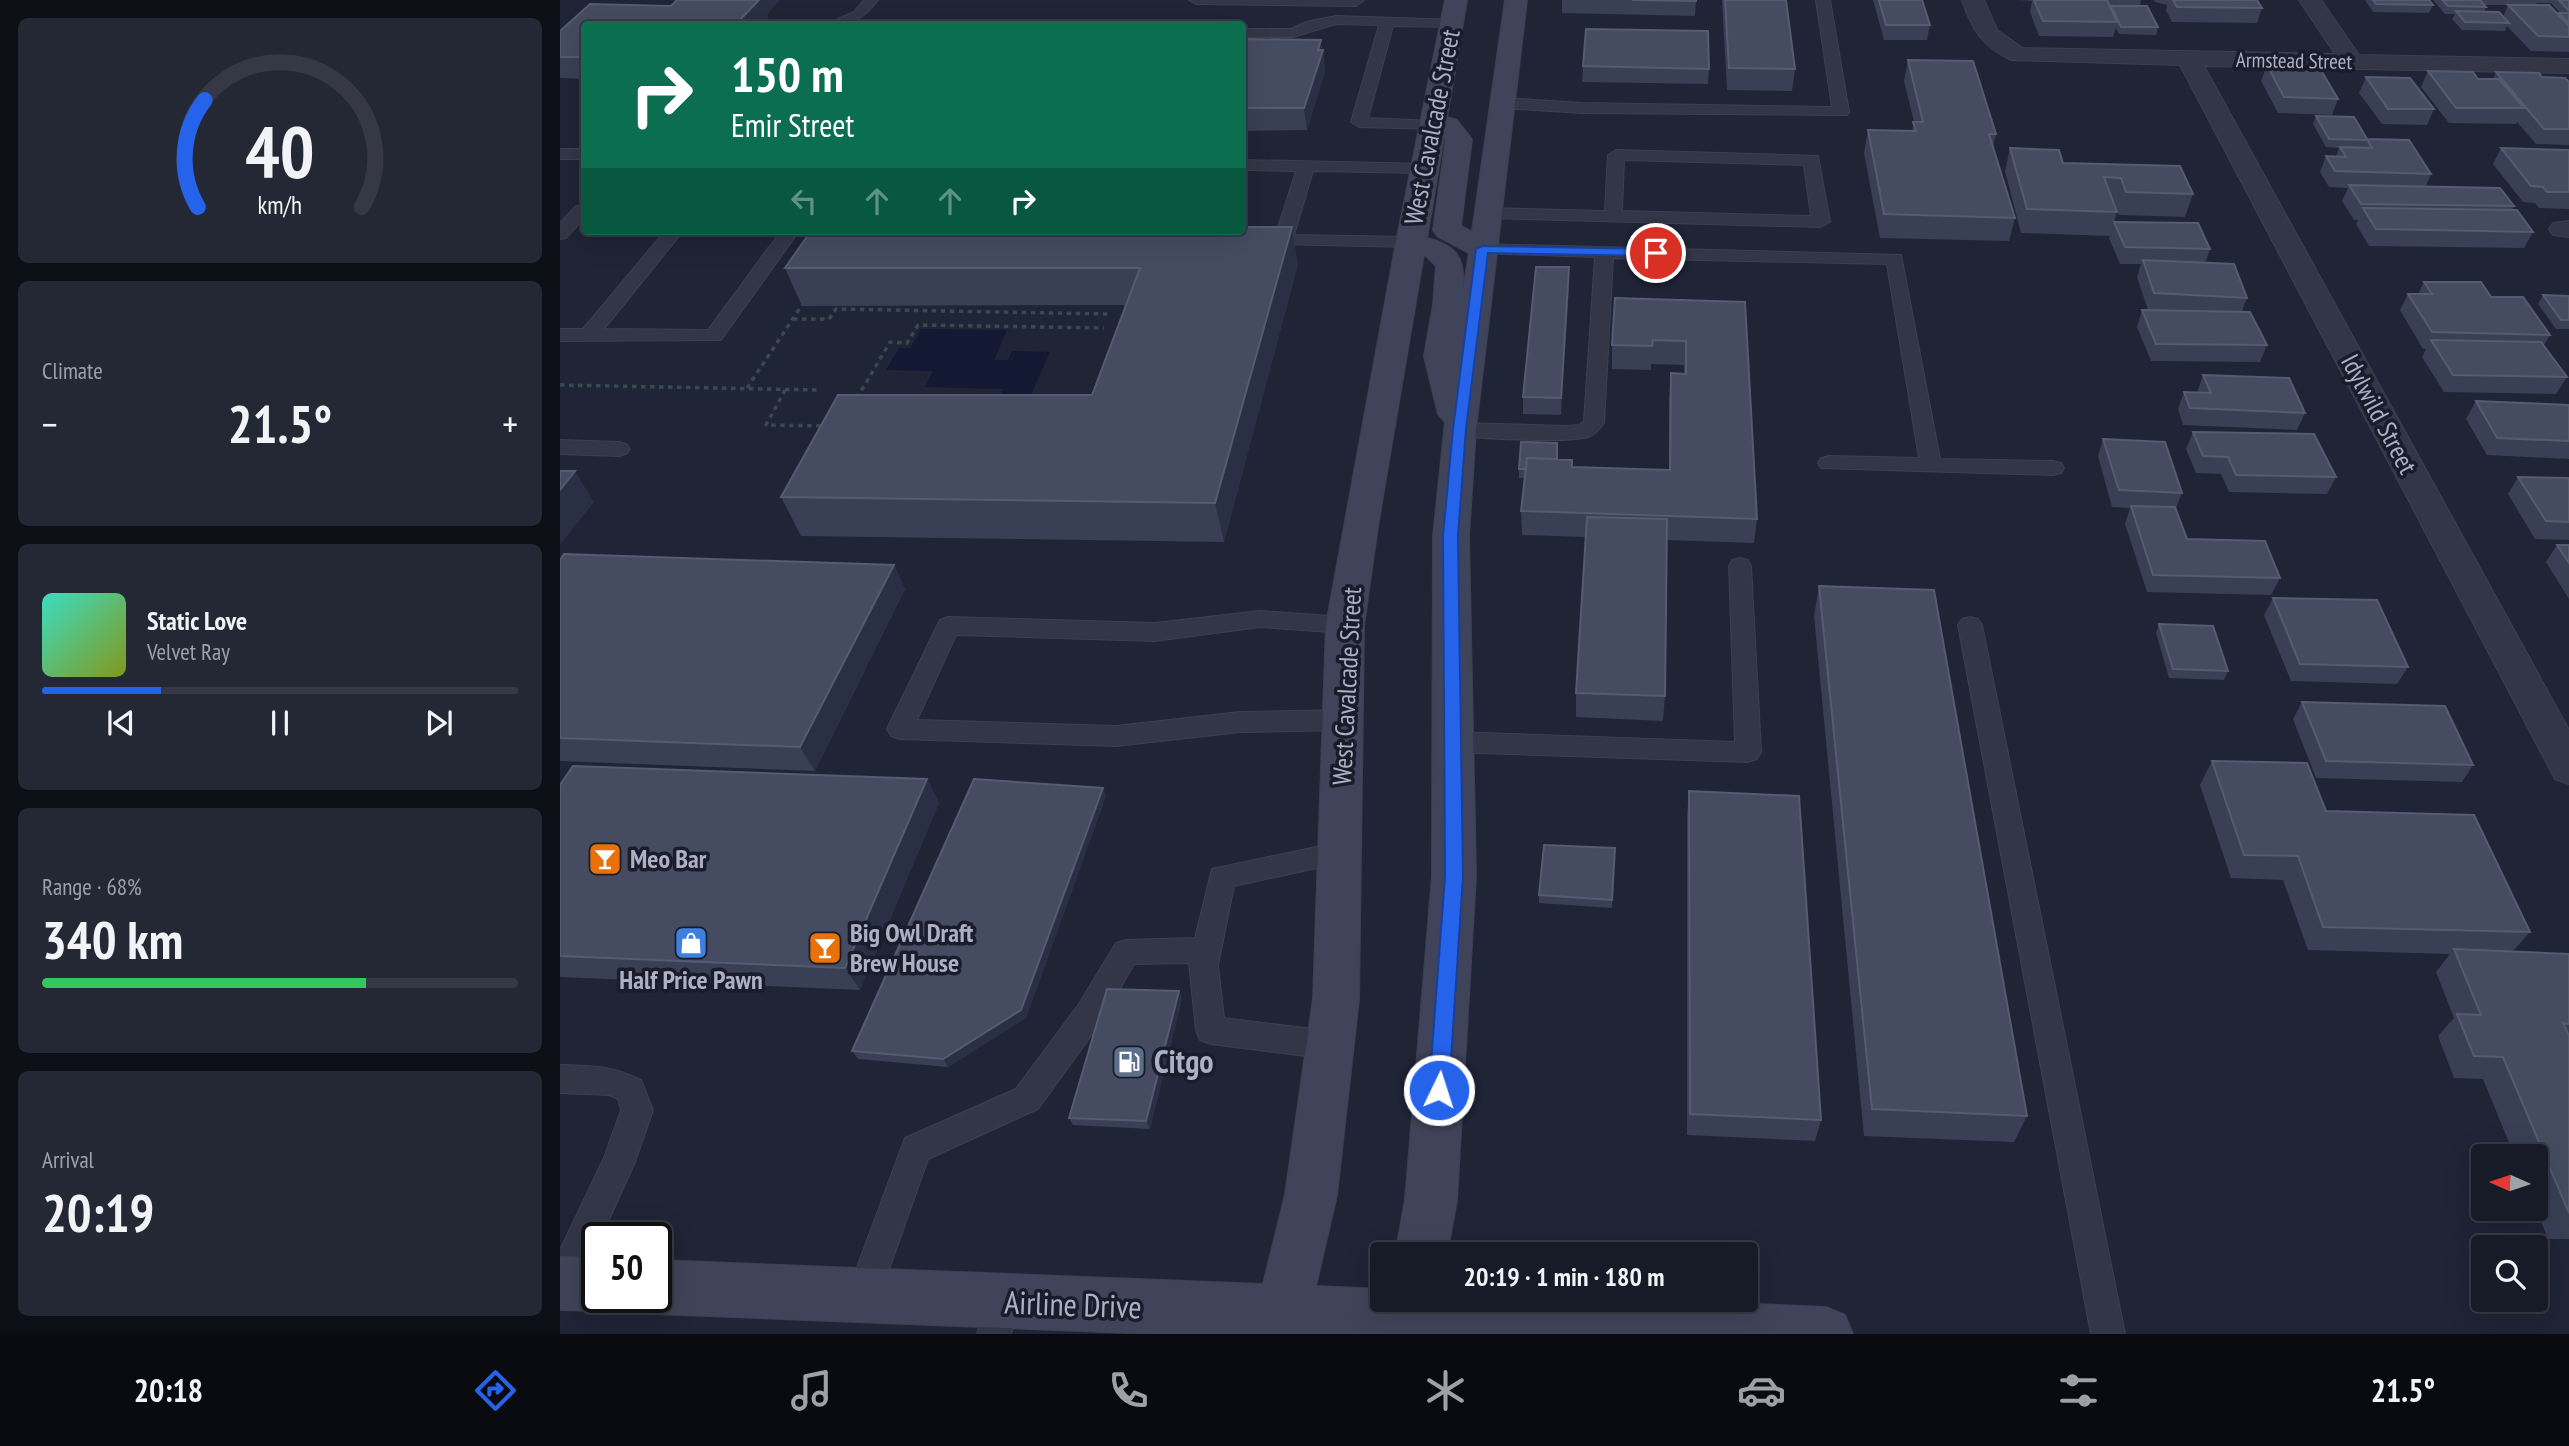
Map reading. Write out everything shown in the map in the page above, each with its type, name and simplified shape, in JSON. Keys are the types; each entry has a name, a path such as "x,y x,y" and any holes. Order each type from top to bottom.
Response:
{"main road":[{"path":"1423,1242 1431,1200 1452,902 1451,536 1460,429 1516,0"},
{"name":"West Cavalcade Street","path":"1279,1323 1311,1195 1336,999 1345,625 1410,242 1454,11"},
{"path":"1432,126 1448,125 1459,139 1447,230 1482,249"},
{"path":"1410,242 1434,248 1450,264 1448,305 1439,356 1445,387 1460,429"},
{"name":"Airline Drive","path":"672,1288 863,1297 999,1318 1279,1323 1410,1317 1826,1334"}],"street":[{"name":"Armstead Street","path":"1973,0 1984,33 1997,44 2019,55 2569,66"},
{"path":"2310,0 2352,62"},
{"name":"Idylwild Street","path":"2189,60 2569,768"}],"lane":[{"path":"842,21 859,15 872,0"},
{"path":"1196,0 1377,0"},
{"path":"1503,103 1582,108 1841,112 1823,0"},
{"path":"1246,33 1293,33 1311,25 1336,20 1387,22 1454,11"},
{"path":"1387,22 1359,122 1432,126"},
{"path":"560,154 581,154"},
{"path":"1488,214 1821,222 1812,160 1616,155 1613,216"},
{"path":"1246,165 1424,168"},
{"path":"1306,166 1283,240 1410,242"},
{"path":"560,210 581,210"},
{"path":"560,234 581,212"},
{"path":"1756,220 1759,255"},
{"path":"589,335 671,235"},
{"path":"560,335 714,336 787,235"},
{"path":"1482,249 1895,259 1931,466"},
{"path":"1460,429 1566,433 1585,431 1594,423 1604,251"},
{"path":"560,447 619,449"},
{"path":"1829,463 2053,468"},
{"path":"1452,742 1748,752 1740,566"},
{"path":"1343,720 1240,722 1116,736 900,729 948,626 1155,632 1260,619 1345,625"},
{"path":"1970,625 2108,1334"},
{"path":"1330,1045 1211,1030 1203,965 1222,877 1340,853"},
{"path":"863,1297 916,1149 1027,1099 1090,1013 1126,952 1206,950"},
{"path":"560,1079 612,1082 630,1090 637,1110 573,1283"}],"path":[{"path":"746,389 806,299"},
{"path":"793,319 829,319 836,309 1109,314"},
{"path":"855,401 890,342 907,343 918,325 1104,328"},
{"path":"560,385 820,390"},
{"path":"785,390 765,425 828,426"}],"water":[{"path":"921,329 1007,330 994,360 1008,360 1012,351 1050,352 1030,397 1000,396 1003,389 925,387 933,371 886,370 899,348 910,348"}],"building":[{"path":"677,0 759,0 739,21 581,21 581,57 560,57 560,31 590,4 671,6"},
{"path":"1632,0 1696,0 1696,1"},
{"path":"1725,0 1786,0 1795,69 1729,68"},
{"path":"1879,0 1922,0 1930,25 1886,25"},
{"path":"2034,0 2107,0 2117,22 2043,21"},
{"path":"2173,0 2257,0 2262,8 2177,7"},
{"path":"2373,0 2429,0 2433,5 2376,4"},
{"path":"2442,0 2480,0 2486,7 2448,6"},
{"path":"2559,0 2569,0 2569,11"},
{"path":"2508,5 2549,5 2569,26 2569,37 2538,36"},
{"path":"2111,6 2147,6 2158,27 2121,27"},
{"path":"2456,11 2499,12 2509,23 2465,22"},
{"path":"2559,13 2569,13 2569,23"},
{"path":"1586,29 1708,31 1709,69 1583,66"},
{"path":"1246,39 1321,40 1318,50 1323,50 1304,108 1246,108"},
{"path":"1908,60 1973,61 1996,134 1989,134 2015,218 1884,214 1868,130 1916,131 1913,122 1923,122"},
{"path":"2267,65 2319,67 2338,99 2284,97"},
{"path":"2428,71 2473,72 2478,79 2499,79 2524,108 2456,108"},
{"path":"2496,72 2539,73 2542,77 2565,78 2569,82 2569,129 2544,129"},
{"path":"2366,77 2410,78 2434,109 2388,109"},
{"path":"2316,116 2354,117 2367,139 2329,139"},
{"path":"2367,139 2409,140 2431,174 2335,171 2326,156 2346,157 2340,147 2372,148"},
{"path":"2010,148 2059,150 2063,163 2180,166 2193,194 2126,192 2121,178 2104,177 2117,212 2027,209"},
{"path":"2501,148 2569,150 2569,192 2547,192 2543,187 2531,186"},
{"path":"2349,185 2500,188 2514,206 2361,204"},
{"path":"2363,208 2517,210 2533,232 2376,229"},
{"path":"2114,222 2198,223 2210,249 2125,247"},
{"path":"1246,227 1292,227 1215,503 781,497 838,395 1092,395 1140,268 785,268 808,235 1246,235"},
{"path":"2143,260 2234,264 2247,298 2154,293"},
{"path":"1536,267 1569,267 1561,398 1523,397"},
{"path":"2424,282 2481,282 2491,297 2523,297 2550,335 2432,332 2408,294 2432,294"},
{"path":"2543,295 2569,296 2569,320 2561,320"},
{"path":"1615,298 1745,302 1757,519 1521,511 1527,458 1572,460 1572,467 1670,470 1671,373 1686,374 1686,341 1653,340 1652,346 1612,345"},
{"path":"2142,310 2250,312 2267,345 2156,344"},
{"path":"2431,340 2541,342 2567,377 2453,375"},
{"path":"2203,375 2289,378 2305,413 2190,408 2184,392 2211,393"},
{"path":"2476,401 2569,405 2569,441 2497,438"},
{"path":"2193,432 2314,434 2336,477 2236,475 2228,457 2203,456"},
{"path":"2103,439 2165,442 2182,493 2119,490"},
{"path":"1521,442 1557,443 1557,459 1527,458 1526,469 1519,469"},
{"path":"560,471 575,471 560,490"},
{"path":"2518,477 2569,478 2569,522 2546,521"},
{"path":"2131,506 2175,507 2187,539 2265,541 2280,578 2153,575"},
{"path":"1587,517 1667,519 1665,696 1576,693"},
{"path":"2557,545 2569,545 2569,563"},
{"path":"564,554 894,565 800,747 560,738 560,560"},
{"path":"1819,586 1934,590 2027,1116 1872,1109"},
{"path":"2273,598 2377,600 2408,667 2300,664"},
{"path":"2159,624 2213,626 2228,671 2173,669"},
{"path":"2302,702 2445,706 2473,765 2326,761"},
{"path":"2212,761 2307,763 2326,811 2474,815 2530,932 2323,927 2298,856 2244,855"},
{"path":"573,766 927,779 845,968 560,956 560,785"},
{"path":"974,779 1103,788 1021,1010 943,1059 852,1051"},
{"path":"1689,791 1799,796 1821,1120 1690,1114"},
{"path":"1544,845 1615,848 1612,900 1539,895"},
{"path":"2454,949 2569,954 2569,1024 2563,1023 2569,1036 2569,1213 2548,1163 2548,1144 2540,1144 2503,1057 2474,1056 2457,1014 2481,1015"},
{"name":"Citgo","path":"1107,989 1179,991 1146,1121 1069,1118"}],"place":[{"name":"Meo Bar","path":"605,859"},
{"name":"Half Price Pawn","path":"691,943"},
{"name":"Big Owl Draft Brew House","path":"825,948"},
{"name":"Citgo","path":"1129,1062"}],"route":[{"path":"1439,1090 1454,876 1451,536 1460,429 1482,249 1656,253"}]}
